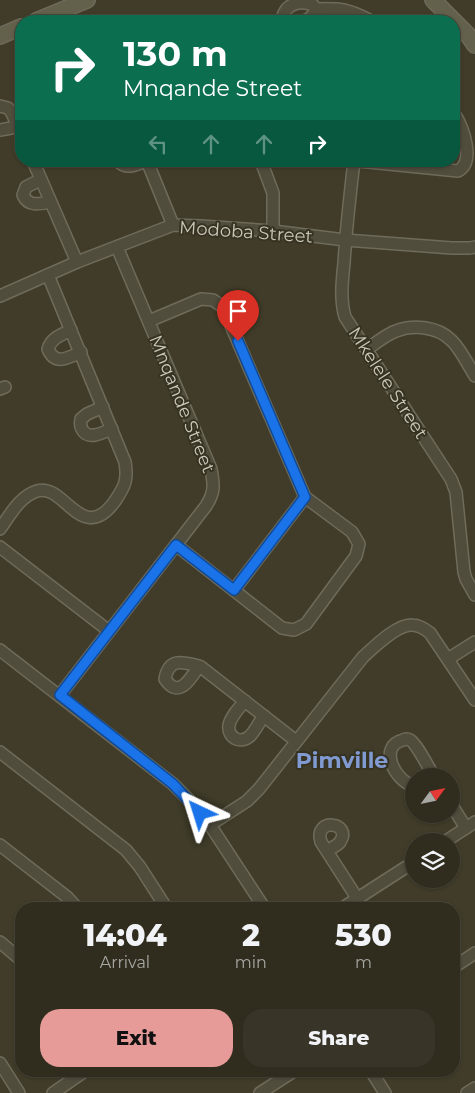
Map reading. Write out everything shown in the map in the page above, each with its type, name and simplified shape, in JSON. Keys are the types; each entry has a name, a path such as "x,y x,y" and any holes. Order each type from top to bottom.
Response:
{"street":[{"path":"51,15 87,0"},
{"path":"433,0 448,15"},
{"path":"283,15 287,8 302,2 313,5 318,15"},
{"path":"316,9 336,8 356,12 361,15"},
{"path":"314,15 316,9"},
{"path":"460,27 475,45"},
{"path":"0,36 15,30"},
{"path":"0,106 8,108 15,120"},
{"path":"418,167 458,171 470,165 475,154 474,148 460,123"},
{"path":"0,130 15,129"},
{"path":"35,167 77,262"},
{"path":"149,167 173,225"},
{"path":"263,167 273,193 273,231"},
{"name":"Mkelele Street","path":"353,167 345,240 341,304 345,317 451,479 456,492 464,572 475,595"},
{"path":"40,180 26,187 23,196 24,200 34,204 50,202"},
{"name":"Modoba Street","path":"0,296 77,262 173,225 273,231 345,240 452,248 475,247"},
{"name":"Mnqande Street","path":"60,695 206,506 212,496 214,484 211,469 117,247"},
{"path":"0,529 25,496 39,490 50,492 79,514 89,518 102,515 124,487 127,475 125,462 112,429 48,275"},
{"path":"149,321 200,299 213,300 223,306 305,497 352,532 359,544 356,556 306,624 294,630 282,628 176,545"},
{"path":"367,349 396,331 426,328 440,332 452,340 475,376"},
{"path":"71,330 55,338 50,343 48,349 50,355 56,359 63,360 80,352"},
{"path":"103,407 87,414 81,419 80,425 83,432 88,435 95,435 112,429"},
{"path":"234,590 305,497"},
{"path":"0,547 109,631"},
{"path":"210,825 247,801 259,789 363,657 403,626 413,625 430,633 475,700"},
{"path":"448,659 475,642"},
{"path":"0,650 173,784 210,825 260,902"},
{"path":"199,666 296,741"},
{"path":"245,701 228,726 233,738 244,740 250,736 264,716"},
{"path":"405,782 392,766 390,759 395,743 405,739 410,740 429,768"},
{"path":"0,752 126,850 140,867 162,902"},
{"path":"458,833 471,825 460,813"},
{"path":"0,845 72,902"},
{"path":"327,851 357,898"},
{"path":"351,902 405,868"},
{"path":"0,942 15,955"},
{"path":"460,963 475,953"},
{"path":"0,1063 19,1093"},
{"path":"53,1093 76,1077"},
{"path":"260,1093 285,1077"},
{"path":"375,1077 385,1093"},
{"path":"467,1093 475,1088"}],"district":[{"name":"Pimville","path":"342,760"}],"route":[{"path":"200,813 173,784 60,695 176,545 234,590 305,497 238,341"}]}
